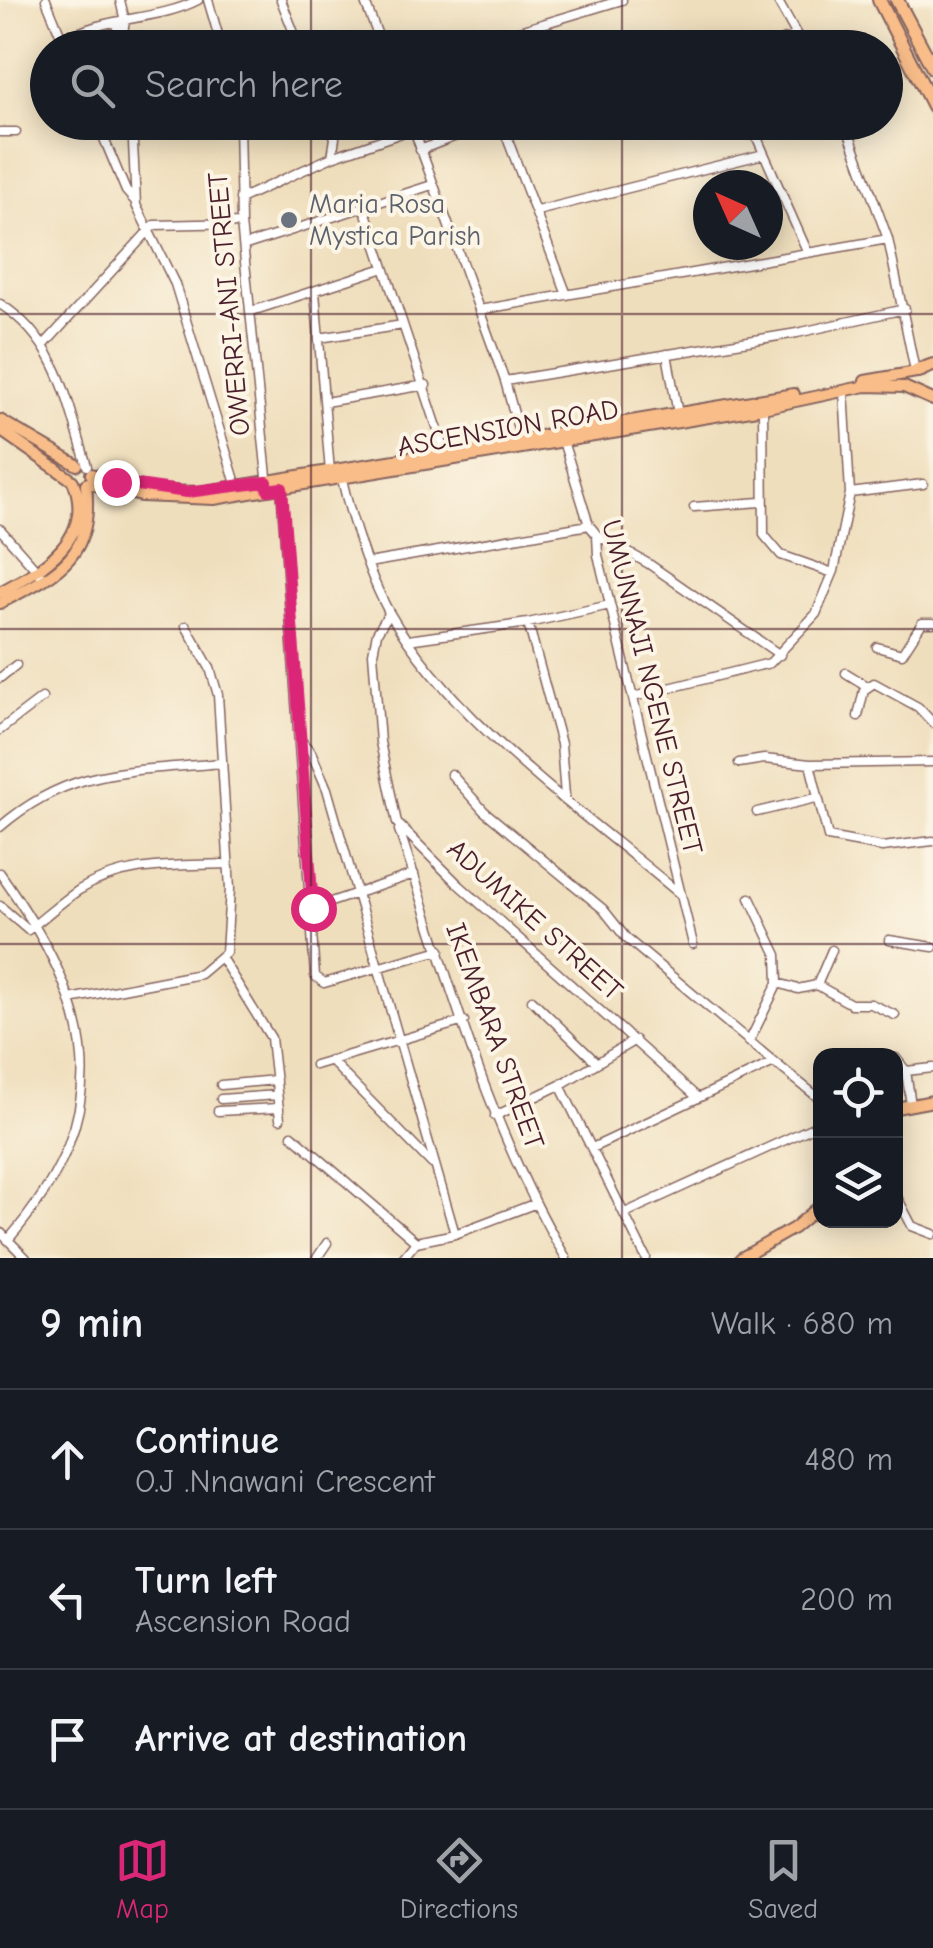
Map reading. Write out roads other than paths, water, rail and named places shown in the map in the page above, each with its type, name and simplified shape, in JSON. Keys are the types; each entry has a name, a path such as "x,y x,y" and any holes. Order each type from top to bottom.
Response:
{"highway":[{"path":"879,0 894,30"},
{"path":"897,0 933,68"},
{"path":"903,47 933,106"},
{"path":"916,371 933,368"}],"main road":[{"name":"ASCENSION ROAD","path":"763,404 916,371"},
{"name":"ASCENSION ROAD","path":"86,475 133,495 180,500 566,441 844,390 889,385 933,400"},
{"name":"ASCENSION ROAD","path":"336,475 555,432 679,418"},
{"path":"0,420 86,475"},
{"path":"0,430 72,481 79,508 74,535 41,575 0,592"},
{"name":"ASCENSION ROAD","path":"86,475 154,491 268,486"},
{"path":"72,481 86,475"},
{"path":"0,603 81,545 87,517 86,475"},
{"path":"903,1106 933,1101"},
{"path":"742,1258 813,1211"}],"street":[{"path":"46,0 59,30"},
{"path":"120,0 122,30"},
{"path":"83,30 164,14 198,0"},
{"path":"208,0 217,30"},
{"path":"281,0 293,30"},
{"path":"364,0 376,30"},
{"path":"523,30 622,0"},
{"path":"777,0 793,30"},
{"path":"0,132 16,132"},
{"path":"105,140 126,191 150,228 175,284 237,487"},
{"path":"133,140 135,201"},
{"name":"OWERRI-ANI STREET","path":"239,140 241,223 268,486"},
{"path":"332,157 335,140"},
{"path":"240,200 376,140"},
{"path":"417,140 505,381 521,439"},
{"path":"420,150 446,140"},
{"path":"508,140 567,294"},
{"path":"758,140 808,254"},
{"path":"852,140 888,239 916,371"},
{"path":"537,211 764,154"},
{"path":"246,245 432,184"},
{"path":"363,204 446,451"},
{"path":"44,345 150,228 157,224 241,223"},
{"path":"479,310 888,239"},
{"path":"252,311 384,268"},
{"path":"315,292 324,402 336,475 390,613 408,640 472,714 680,894"},
{"path":"0,304 28,323 67,389 86,475"},
{"path":"505,381 798,333 905,308"},
{"path":"319,338 403,325"},
{"path":"667,354 679,418"},
{"path":"324,402 426,386"},
{"path":"633,697 754,668 780,655 816,614 833,574 850,493 844,390"},
{"path":"763,404 764,536 773,550 833,574"},
{"path":"555,432 566,441"},
{"path":"63,460 72,453 79,435"},
{"name":"UMUNNAJI NGENE STREET","path":"566,441 589,525 597,535 610,605 693,944"},
{"path":"281,484 302,742 315,976 319,981 440,950"},
{"path":"850,493 923,484"},
{"path":"694,507 761,502"},
{"path":"368,564 589,525"},
{"path":"0,529 41,575"},
{"path":"597,535 683,586 780,655"},
{"path":"408,640 528,623 610,605"},
{"path":"390,613 377,633 373,653 380,742 397,824"},
{"path":"528,623 561,744 565,796"},
{"path":"877,647 902,654 922,623 933,623"},
{"path":"70,999 192,976 222,959 229,946 215,681 186,626"},
{"path":"0,678 16,665"},
{"path":"846,674 867,686 876,683 898,694 926,713 933,724"},
{"path":"858,716 867,686"},
{"path":"0,730 42,698"},
{"path":"302,742 312,752 327,789 454,1234"},
{"path":"739,764 764,759 810,764 933,762"},
{"path":"0,828 42,795 84,778 132,768 221,762"},
{"path":"810,764 822,826 833,839 882,847 933,841"},
{"path":"450,774 484,812 603,910 626,938 813,1093"},
{"path":"757,812 816,798"},
{"name":"IKEMBARA STREET","path":"397,824 495,1116 534,1204 566,1258"},
{"name":"ADUMIKE STREET","path":"397,824 458,884 698,1098"},
{"path":"0,906 26,930 81,889 121,872 147,866 227,864"},
{"path":"0,873 24,907 70,999 84,1065 76,1127 53,1181 8,1240"},
{"path":"313,908 414,874"},
{"path":"750,898 777,955 778,983 750,1042"},
{"path":"13,917 24,907"},
{"path":"889,940 933,947"},
{"path":"818,985 832,950"},
{"path":"222,959 266,1026 280,1119"},
{"path":"778,983 798,989 818,985 852,1004 871,1004 895,1015"},
{"path":"532,1000 597,1063"},
{"path":"315,1065 464,1021"},
{"path":"495,1116 560,1086 634,1040"},
{"path":"330,1060 434,1167"},
{"path":"592,1148 774,1062"},
{"path":"903,1067 910,1105"},
{"path":"906,1071 933,1068"},
{"path":"221,1085 276,1080"},
{"path":"560,1086 646,1258"},
{"path":"222,1099 277,1095"},
{"path":"218,1111 278,1108"},
{"path":"625,1213 759,1148 813,1127"},
{"path":"292,1135 344,1185 416,1242"},
{"path":"404,1258 416,1242 454,1234 534,1204"},
{"path":"903,1209 912,1226 933,1234"},
{"path":"0,1232 26,1258"},
{"path":"317,1258 327,1243"}],"place":[{"name":"Maria Rosa Mystica Parish","path":"289,220"}]}
